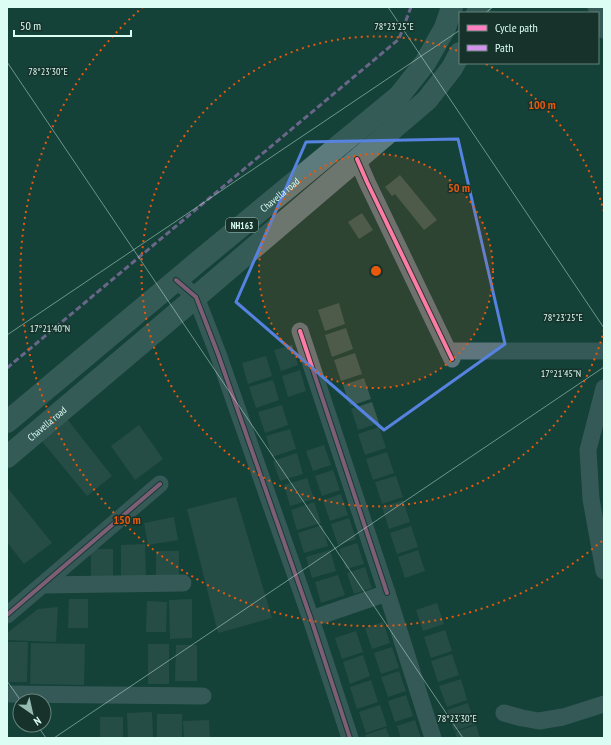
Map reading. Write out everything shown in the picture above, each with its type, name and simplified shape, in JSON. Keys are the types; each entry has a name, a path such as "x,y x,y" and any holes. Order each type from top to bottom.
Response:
{"highway":[{"name":"Chavella road","path":"7,422 399,96 425,63 445,28 452,7"},
{"name":"Chavella road","path":"7,457 427,100 452,68 459,55"}],"street":[{"path":"599,16 604,31"},
{"path":"357,159 450,355 604,351"},
{"path":"176,280 196,297 218,354 311,619 350,738"},
{"path":"300,331 434,738"},
{"path":"604,388 601,412 588,450 597,497 604,570"},
{"path":"7,615 160,484"},
{"path":"43,585 183,583"},
{"path":"311,619 387,593"},
{"path":"7,694 203,696"},
{"path":"504,713 539,721 563,717 604,704"}],"highlighted area":[{"path":"458,139 505,344 384,430 236,302 306,142"}],"building":[{"path":"400,175 437,220 424,230 395,194 392,196 385,187"},
{"path":"362,213 373,230 359,239 348,222"},
{"path":"339,303 345,324 325,331 318,310"},
{"path":"346,328 353,349 332,357 325,335"},
{"path":"292,345 298,365 281,371 274,350"},
{"path":"355,353 362,374 341,381 334,360"},
{"path":"266,356 272,376 248,384 242,363"},
{"path":"300,370 306,391 288,397 282,376"},
{"path":"364,378 371,399 350,406 343,385"},
{"path":"273,380 279,400 256,408 249,387"},
{"path":"372,402 379,423 358,430 351,409"},
{"path":"282,405 288,425 265,433 258,412"},
{"path":"67,419 112,476 87,496 40,439"},
{"path":"139,425 163,459 135,480 111,446"},
{"path":"379,427 386,448 365,455 358,434"},
{"path":"290,429 296,449 272,457 266,436"},
{"path":"324,445 331,465 313,471 306,451"},
{"path":"387,452 394,473 373,480 366,459"},
{"path":"297,453 303,474 280,481 273,461"},
{"path":"333,470 340,490 322,496 315,476"},
{"path":"396,476 403,497 382,504 375,482"},
{"path":"307,478 314,499 290,506 284,485"},
{"path":"7,487 52,543 24,564 7,542"},
{"path":"341,494 348,515 330,521 323,500"},
{"path":"236,497 272,618 218,633 187,509"},
{"path":"403,500 410,522 389,529 382,507"},
{"path":"314,502 321,523 297,530 291,510"},
{"path":"174,517 178,540 148,545 144,523"},
{"path":"349,518 356,539 338,545 331,524"},
{"path":"322,525 328,546 304,553 298,533"},
{"path":"411,526 418,547 397,554 390,533"},
{"path":"357,543 364,564 346,569 339,549"},
{"path":"145,544 146,578 121,578 121,545"},
{"path":"91,549 113,549 113,580 91,580"},
{"path":"330,550 336,571 312,578 306,557"},
{"path":"418,550 425,571 405,578 398,557"},
{"path":"156,551 179,551 179,580 156,580"},
{"path":"365,567 372,588 354,594 347,573"},
{"path":"338,575 345,595 321,603 315,582"},
{"path":"69,599 88,599 88,628 68,628"},
{"path":"192,599 192,638 170,639 169,600"},
{"path":"147,601 167,602 166,632 146,632"},
{"path":"437,603 444,624 423,631 416,610"},
{"path":"58,607 56,642 7,640 7,633 38,609"},
{"path":"383,622 390,643 372,649 365,628"},
{"path":"445,630 452,651 431,658 424,637"},
{"path":"356,631 363,652 342,659 335,638"},
{"path":"7,642 28,642 27,682 7,682"},
{"path":"31,643 85,644 84,685 30,684"},
{"path":"148,644 169,644 169,684 148,684"},
{"path":"176,645 197,645 197,681 175,681"},
{"path":"392,647 399,668 381,674 374,653"},
{"path":"452,654 459,675 438,682 431,661"},
{"path":"363,655 370,676 350,684 343,662"},
{"path":"399,671 406,691 388,697 381,677"},
{"path":"461,679 467,700 447,707 439,686"},
{"path":"371,680 378,702 357,709 350,687"},
{"path":"406,695 413,716 395,722 388,701"},
{"path":"468,703 475,724 454,731 447,710"},
{"path":"380,705 387,726 366,733 359,712"},
{"path":"152,712 153,738 128,738 127,713"},
{"path":"157,714 182,714 182,738 157,738"},
{"path":"100,717 123,717 123,738 100,738"},
{"path":"209,720 210,738 184,738 183,721"},
{"path":"415,720 421,738 401,738 397,726"},
{"path":"476,725 480,738 457,738 455,732"},
{"path":"386,728 390,738 367,738 365,735"}],"marked path":[{"path":"7,368 399,39 411,7"}],"cycle path":[{"path":"357,159 452,359"},
{"path":"176,280 196,297 218,354 311,619 350,738"},
{"path":"300,331 387,593"},
{"path":"7,615 160,484"}]}
